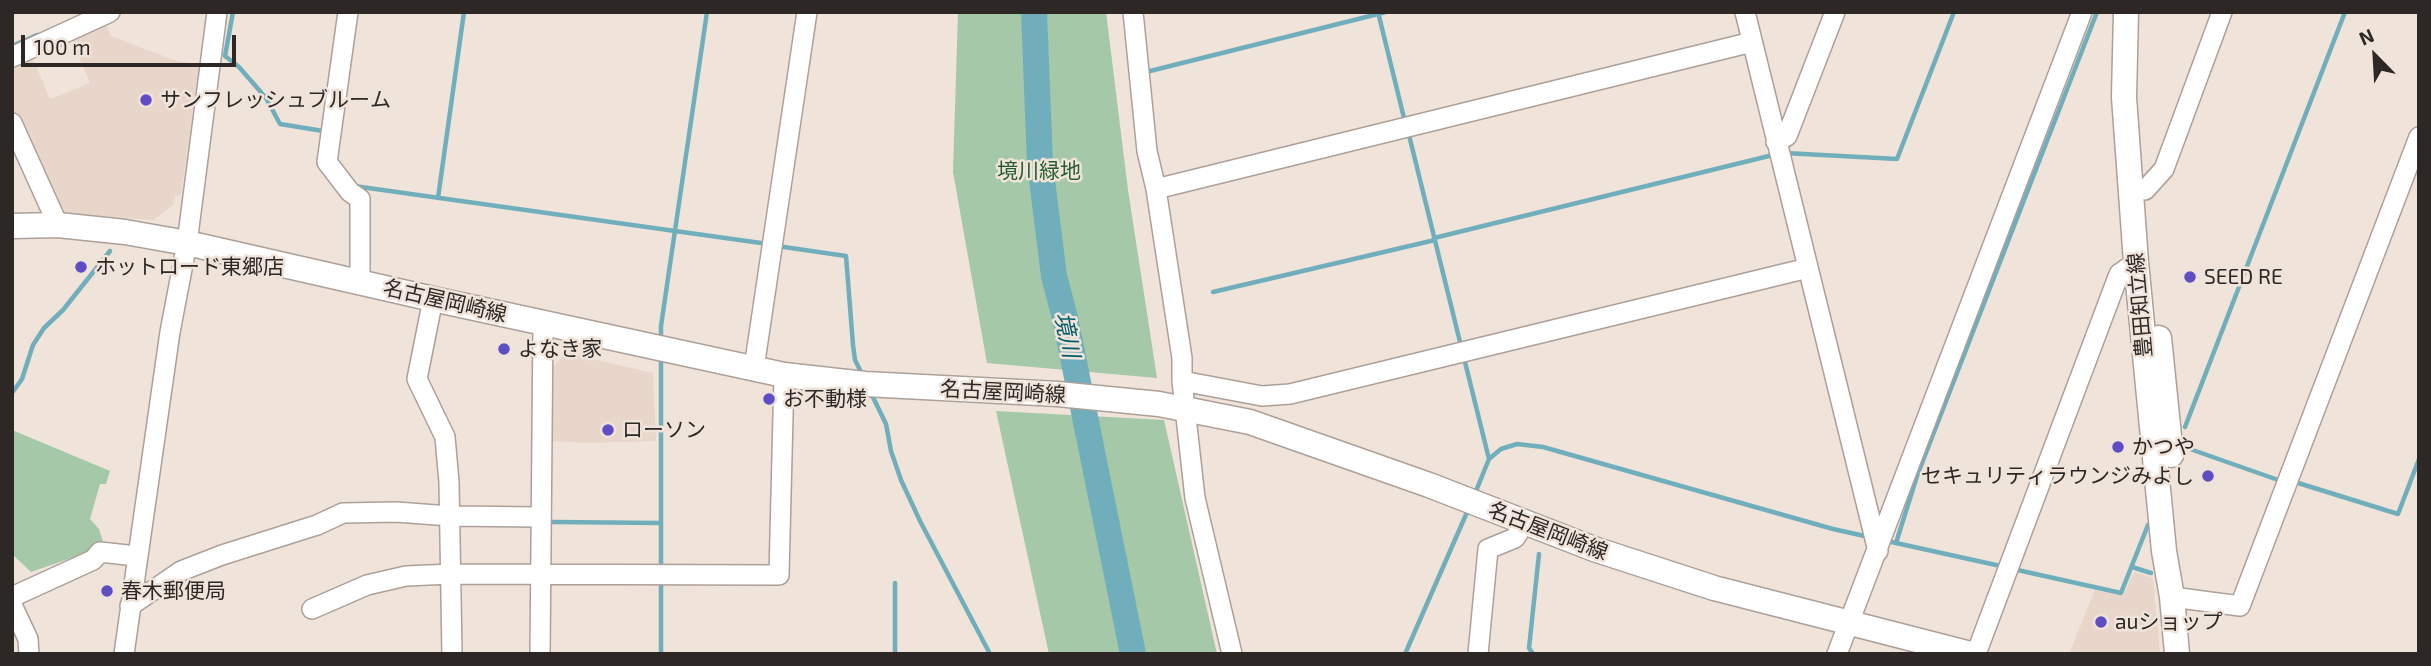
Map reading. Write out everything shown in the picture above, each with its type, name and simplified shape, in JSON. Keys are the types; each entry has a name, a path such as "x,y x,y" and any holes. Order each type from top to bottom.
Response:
{"main road":[{"name":"豊田知立線","path":"2126,12 2124,97 2136,262 2164,551 2178,654"},
{"name":"豊田知立線","path":"2139,12 2139,102 2145,190 2178,552 2172,597"},
{"name":"名古屋岡崎線","path":"12,226 58,225 125,232 187,243 784,374 865,384 1058,394 1159,404 1250,422 1429,485 1594,549 1714,588 1971,654"}],"street":[{"path":"12,57 110,12"},
{"path":"124,654 170,332 187,243 217,12"},
{"path":"348,12 327,162 350,192 360,199 360,282"},
{"path":"754,368 807,12"},
{"path":"1133,12 1147,151 1156,189 1182,358 1182,381 1195,498 1232,654"},
{"path":"1745,12 1878,551"},
{"path":"1776,142 1787,136 1835,12"},
{"path":"1838,654 2082,12"},
{"path":"2145,190 2164,169 2222,12"},
{"path":"1156,189 1752,42"},
{"path":"12,123 58,225"},
{"path":"2172,597 2240,607 2419,137"},
{"path":"1976,654 2119,274 2136,262"},
{"path":"1182,381 1262,397 1290,394 1808,268"},
{"path":"433,299 417,379 444,437 449,482 452,654"},
{"path":"540,654 543,323"},
{"path":"312,609 384,580 451,573 779,575 784,374"},
{"path":"130,606 181,571 343,513 540,517"},
{"path":"1478,654 1488,549 1515,538 1525,522"},
{"path":"12,597 93,560 100,552 136,556"},
{"path":"12,605 28,639 29,654"}],"shaded area":[{"path":"105,21 111,36 174,60 199,65 181,195 175,196 173,205 154,220 55,213 12,116 12,60 30,52 50,99 90,83 70,36"},
{"path":"566,353 653,373 656,441 552,441 552,368"},
{"path":"2134,572 2153,578 2160,652 2069,654 2095,590 2123,596"}],"green space":[{"name":"境川緑地","path":"958,12 1106,12 1128,190 1157,378 987,363 953,172"},
{"path":"996,411 1164,420 1217,654 1049,654"},
{"path":"12,430 110,471 106,484 100,484 90,519 99,529 103,542 91,551 31,572 12,554"}],"waterway":[{"path":"233,12 225,56 239,67 266,98 280,124 323,133"},
{"path":"438,198 464,12"},
{"path":"661,341 707,12"},
{"name":"境川","path":"1034,12 1040,164 1054,276 1065,318 1133,654"},
{"path":"1378,12 1405,122"},
{"path":"1146,72 1386,12"},
{"path":"1785,153 1897,159 1954,12"},
{"path":"1887,541 1896,543 1917,476 2097,12"},
{"path":"2185,427 2345,12"},
{"path":"12,46 37,35"},
{"path":"1408,131 1461,346"},
{"path":"1434,238 1773,155"},
{"path":"354,186 768,244"},
{"path":"1213,292 1435,240"},
{"path":"777,246 846,256 855,360 862,374"},
{"path":"12,393 22,379 33,345 44,328 63,310 110,251"},
{"path":"661,357 661,569"},
{"path":"1464,358 1489,459"},
{"path":"870,391 886,424 891,451 901,480 990,654"},
{"path":"1474,496 1489,459 1501,449 1517,444 1543,447 1869,537"},
{"path":"2190,449 2281,481"},
{"path":"2295,482 2398,514 2419,459"},
{"path":"1405,654 1468,510"},
{"path":"553,522 661,523"},
{"path":"2013,569 2121,593 2148,525"},
{"path":"1896,543 2005,567"},
{"path":"1533,654 1529,648 1539,554"},
{"path":"2132,567 2151,573"},
{"path":"661,581 661,654"},
{"path":"895,583 895,654"}],"place":[{"name":"サンフレッシュブルーム","path":"146,100"},
{"name":"ホットロード東郷店","path":"81,267"},
{"name":"SEED RE","path":"2190,277"},
{"name":"よなき家","path":"504,349"},
{"name":"お不動様","path":"769,399"},
{"name":"ローソン","path":"608,430"},
{"name":"かつや","path":"2118,447"},
{"name":"セキュリティラウンジみよし","path":"2208,476"},
{"name":"春木郵便局","path":"107,591"},
{"name":"auショップ","path":"2101,622"}]}
